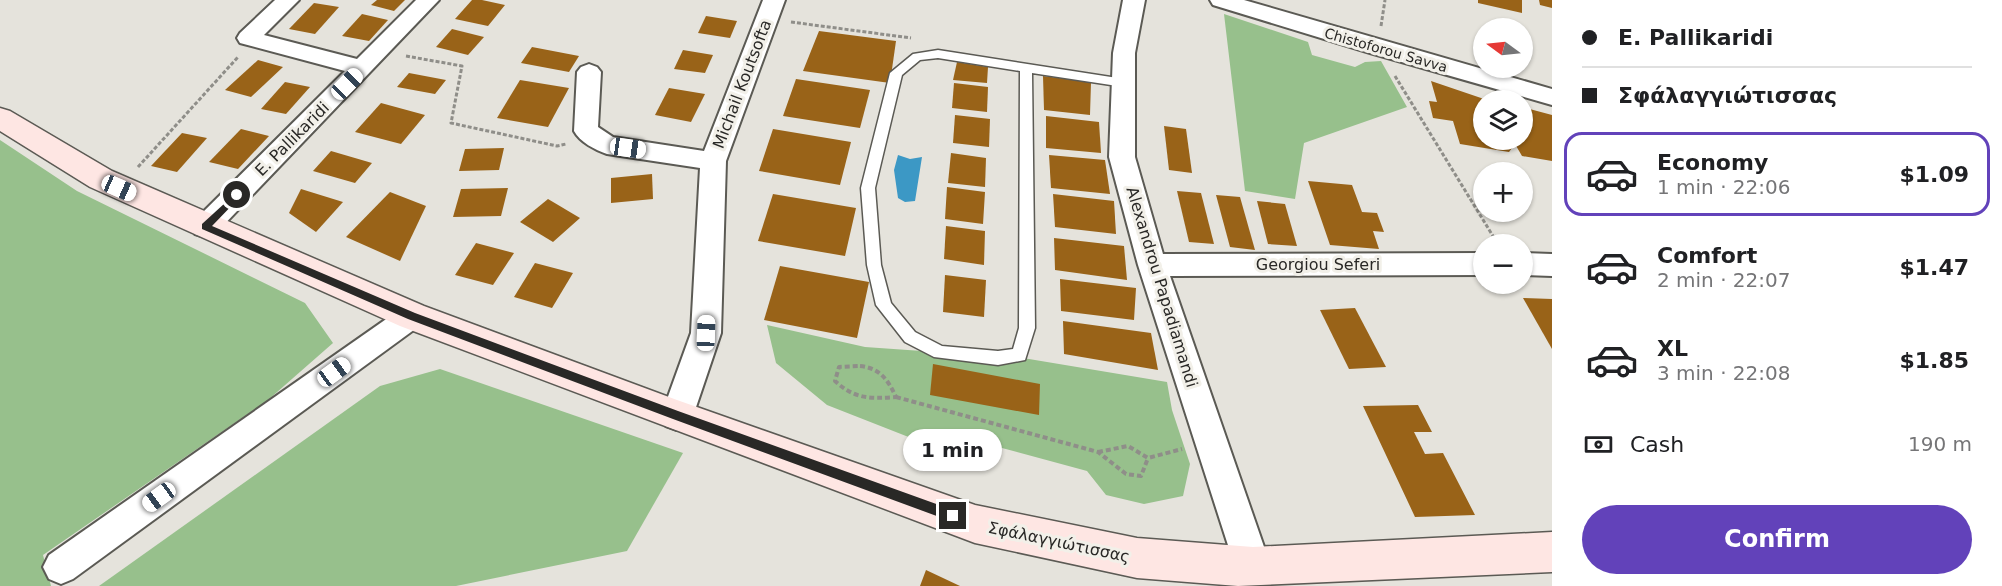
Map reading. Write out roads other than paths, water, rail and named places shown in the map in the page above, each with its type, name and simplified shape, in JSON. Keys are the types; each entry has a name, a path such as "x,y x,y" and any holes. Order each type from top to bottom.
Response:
{"street":[{"path":"288,0 248,38 370,59"},
{"name":"E. Pallikaridi","path":"205,227 428,0"},
{"name":"Michail Koutsofta","path":"676,416 706,333 713,161 774,0"},
{"name":"Alexandrou Papadiamandi","path":"1134,0 1124,53 1122,157 1152,265 1253,567"},
{"name":"Chistoforou Savva","path":"1221,0 1378,48 1552,96"},
{"path":"589,72 586,131 607,145 713,161"},
{"name":"Σφάλαγγιώτισσας","path":"0,118 119,188 412,316 676,416 975,524 1137,558 1253,567 1552,552"},
{"name":"Georgiou Seferi","path":"1152,265 1473,264"},
{"path":"1533,264 1552,265"},
{"path":"61,567 412,316"}],"lane":[{"path":"1026,67 1028,327 1019,355 998,358 940,352 910,337 884,305 874,265 868,188 896,73 917,57 938,54 1026,67 1124,83"}],"water":[{"path":"898,155 910,159 922,157 915,201 905,202 898,198 894,170"}]}
